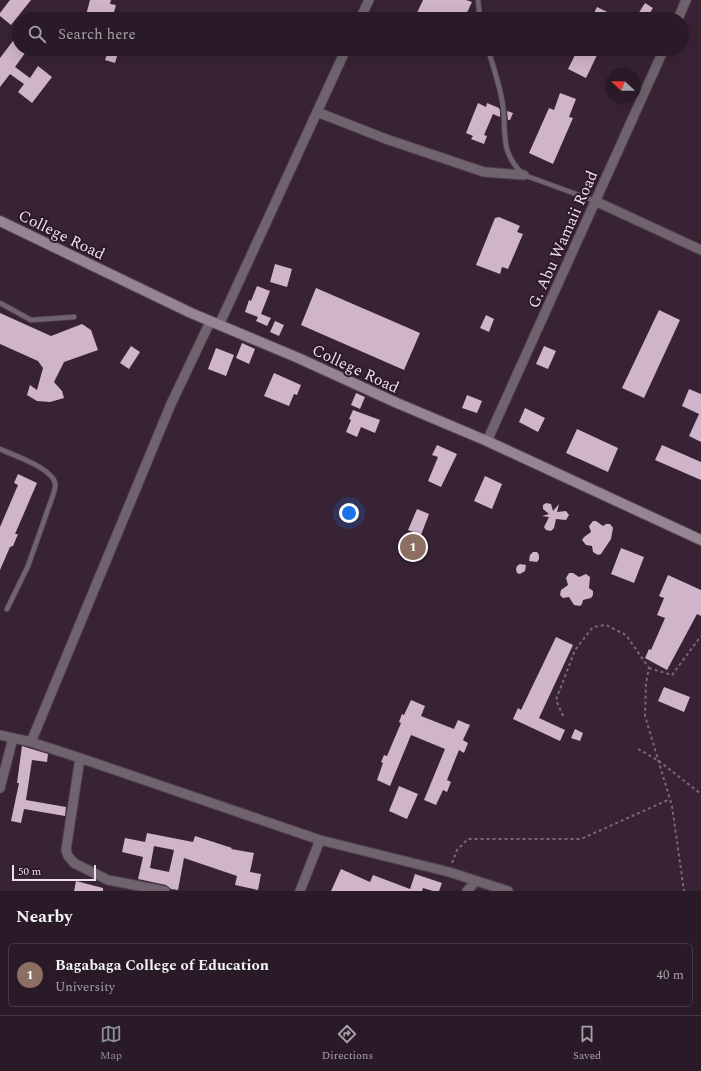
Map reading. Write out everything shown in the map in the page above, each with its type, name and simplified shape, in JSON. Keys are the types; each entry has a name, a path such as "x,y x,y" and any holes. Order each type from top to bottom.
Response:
{"street":[{"path":"363,12 368,0"},
{"path":"680,12 684,1"},
{"path":"31,742 171,404 215,323 343,56"},
{"name":"G. Abu Wamaii Road","path":"487,441 661,56"},
{"path":"317,112 386,139 484,172 524,175"},
{"path":"595,201 701,250"},
{"name":"College Road","path":"0,221 215,323 296,356 397,403 487,441 701,540"},
{"path":"0,735 31,742 80,758 320,840 449,872 508,891"},
{"path":"0,788 13,738"},
{"path":"80,758 66,850 68,856 74,863 108,880 165,891"},
{"path":"300,891 320,840"},
{"path":"467,891 476,881"}],"lane":[{"path":"478,0 479,12"},
{"path":"490,56 503,103 504,134 509,157 515,166 524,175 595,201"},
{"path":"0,303 31,320 74,317"},
{"path":"0,449 42,468 52,476 55,483 54,495 28,566 7,609"}],"path":[{"path":"563,716 556,700 575,650 593,627 606,625 626,634 649,668 672,675 701,636"},
{"path":"649,668 646,683 645,716 672,806 684,891"},
{"path":"638,748 659,761 701,794"},
{"path":"449,872 457,850 468,840 581,838 670,799"}],"building":[{"path":"10,0 31,0 21,12 12,12 11,25 0,16 0,13"},
{"path":"90,0 111,0 110,4 116,5 114,12 87,12"},
{"path":"423,0 466,0 472,2 467,12 417,12"},
{"path":"645,3 653,8 650,12 639,12"},
{"path":"597,7 607,12 594,12"},
{"path":"12,42 12,56 23,56 15,67 30,78 38,66 52,77 32,103 18,92 24,84 10,74 0,87 0,58"},
{"path":"106,56 117,56 115,63 105,60"},
{"path":"574,56 597,56 586,78 568,69"},
{"path":"560,93 576,99 569,117 573,118 553,164 529,153 549,108 554,110"},
{"path":"478,103 486,107 487,103 499,108 500,111 500,117 493,114 484,135 487,136 484,144 471,139 473,136 466,133"},
{"path":"507,111 513,113 510,120 508,120"},
{"path":"499,217 520,226 517,232 523,234 508,269 502,267 500,274 476,265 495,218"},
{"path":"275,264 292,269 287,287 270,282"},
{"path":"257,286 270,291 261,314 271,318 267,326 256,321 258,317 245,312 249,300 251,301"},
{"path":"316,288 420,333 404,370 301,325"},
{"path":"659,310 680,320 644,398 622,388"},
{"path":"0,313 51,336 82,324 91,330 98,350 64,362 54,382 62,391 64,398 50,402 37,401 27,395 30,385 37,390 43,368 38,361 0,344"},
{"path":"486,315 494,319 489,332 480,328"},
{"path":"275,321 284,325 279,336 270,332"},
{"path":"242,343 255,349 249,364 236,358"},
{"path":"131,346 140,352 129,369 120,363"},
{"path":"544,346 556,351 548,369 536,364"},
{"path":"216,348 234,355 226,376 208,369"},
{"path":"274,373 301,385 297,395 294,394 289,406 264,396"},
{"path":"689,389 701,394 701,442 689,436 699,414 682,406"},
{"path":"356,393 365,397 360,409 351,405"},
{"path":"467,395 482,401 477,413 462,408"},
{"path":"525,408 545,418 538,432 519,422"},
{"path":"353,410 380,420 375,433 361,427 357,437 346,432"},
{"path":"577,429 618,448 608,472 566,453"},
{"path":"437,445 457,454 441,487 428,481 438,457 432,455"},
{"path":"662,445 701,462 701,480 655,460"},
{"path":"18,474 37,483 15,534 18,534 13,546 10,547 0,570 0,527 18,485 14,483"},
{"path":"485,476 502,484 492,509 474,501"},
{"path":"546,503 551,504 553,511 559,504 557,512 566,511 569,515 566,520 556,519 554,528 551,531 546,530 544,527 549,517 542,516 549,514 543,509 543,505"},
{"path":"417,509 429,514 421,535 408,530"},
{"path":"593,521 596,521 603,526 610,524 613,528 611,539 601,554 598,555 593,552 592,546 586,545 582,540 591,532 589,526"},
{"path":"621,548 644,557 634,583 611,574"},
{"path":"533,552 537,552 539,555 537,562 529,561 530,555"},
{"path":"520,564 526,565 525,571 520,574 517,573 516,569"},
{"path":"569,573 573,573 579,577 586,574 590,577 589,588 593,591 593,595 591,598 583,600 580,606 574,605 569,597 563,598 560,595 561,590 568,585 566,578"},
{"path":"668,575 701,590 701,616 697,614 667,670 645,658 649,649 651,650 665,618 657,615 664,598 659,596"},
{"path":"556,637 573,645 539,718 565,730 560,741 513,719 518,708 521,710"},
{"path":"664,687 690,697 684,712 658,701"},
{"path":"411,700 425,706 421,716 454,729 458,720 470,725 463,740 468,743 464,753 459,750 447,780 451,782 447,792 443,790 436,805 424,800 445,749 411,735 390,786 377,780 383,763 381,762 384,755 387,756 401,723 399,722 402,714 404,715"},
{"path":"575,729 583,733 580,741 571,738"},
{"path":"22,746 48,754 47,762 32,760 26,800 66,807 65,816 24,809 21,823 11,821 19,783 17,783"},
{"path":"399,786 418,794 407,819 389,811"},
{"path":"147,833 193,842 195,836 232,848 231,849 254,853 250,872 261,874 258,890 235,885 237,876 184,858 178,890 171,889 166,885 138,879 143,857 122,852 125,838 145,842","holes":["154,846 174,850 169,872 150,868"]},
{"path":"341,869 370,882 373,875 410,889 415,874 442,883 439,891 423,888 422,891 331,891"},
{"path":"76,881 103,888 103,891 74,891"}],"place":[{"name":"Bagabaga College of Education","path":"413,547"}]}
